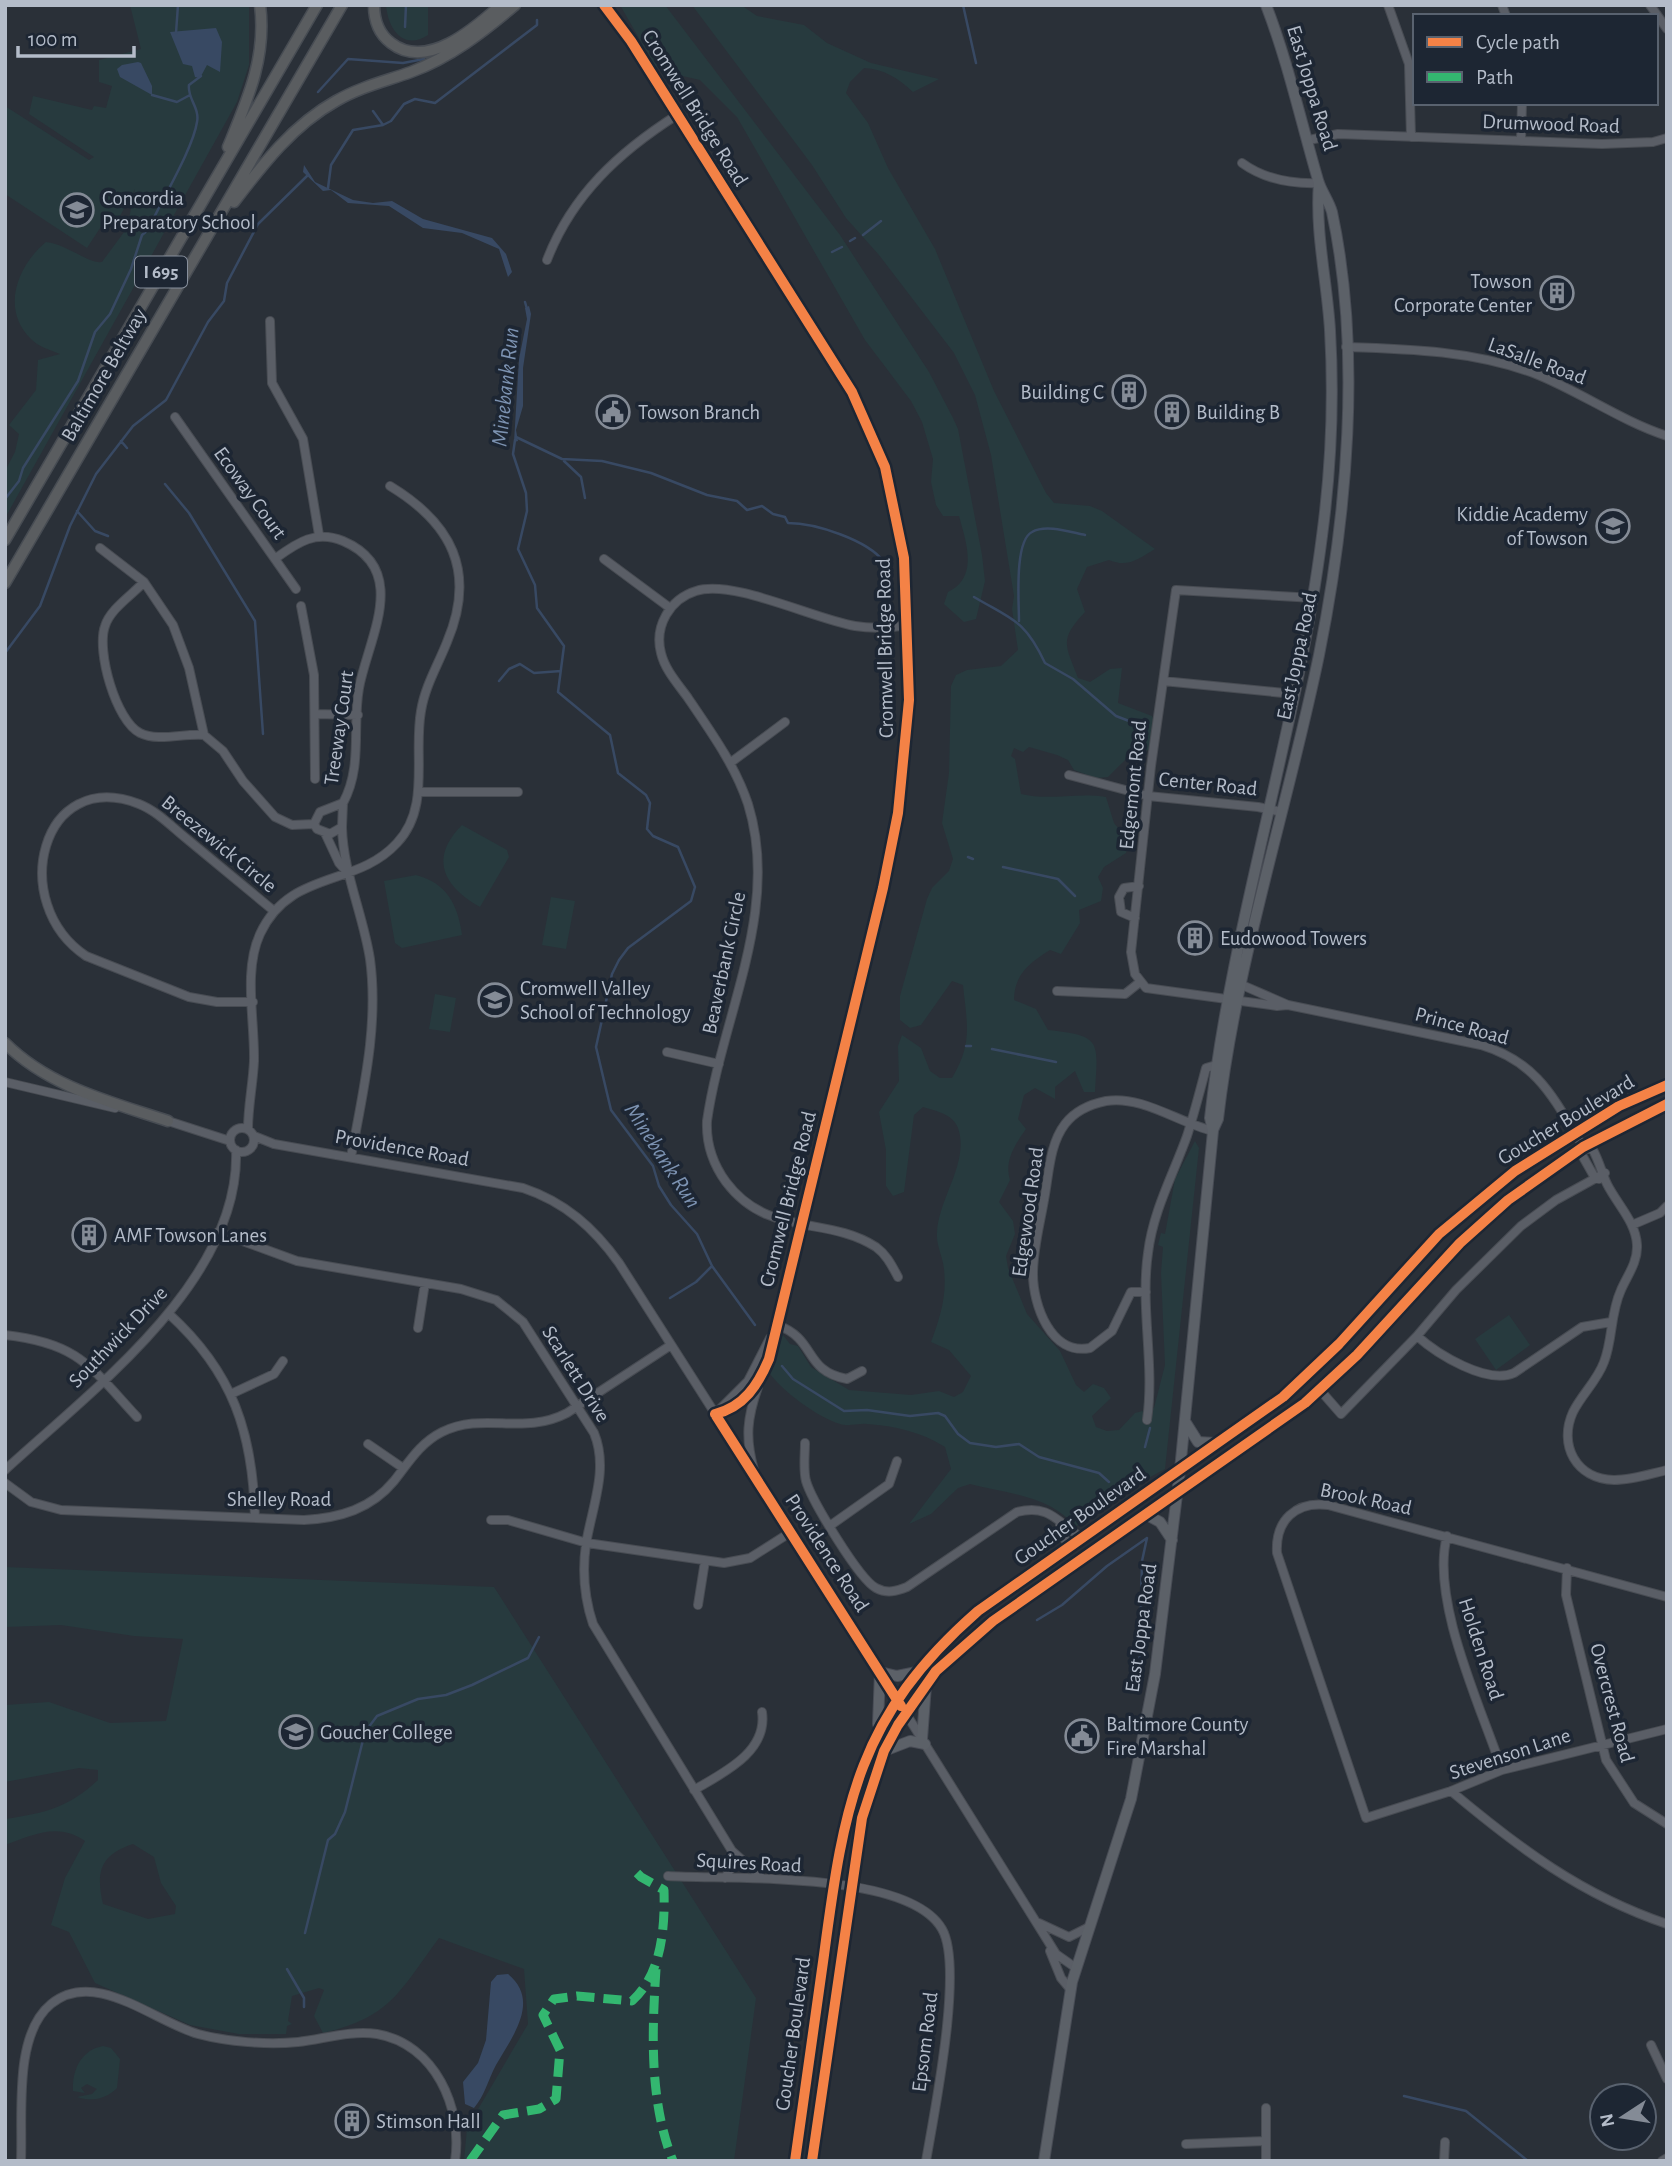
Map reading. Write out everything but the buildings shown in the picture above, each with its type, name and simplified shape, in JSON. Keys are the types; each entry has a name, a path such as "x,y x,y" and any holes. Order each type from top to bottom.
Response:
{"highway":[{"path":"213,185 252,89 260,51 260,5"},
{"name":"Baltimore Beltway","path":"5,540 317,5"},
{"name":"Baltimore Beltway","path":"5,583 342,5"},
{"path":"374,5 378,28 388,41 403,50 420,52 458,38 501,5"},
{"path":"206,238 276,149 307,120 354,92 411,72 459,49 515,5"},
{"path":"5,593 44,517"},
{"path":"5,1043 49,1076 83,1093 168,1121"}],"main road":[{"name":"East Joppa Road","path":"1044,2161 1076,1968 1087,1928 1125,1822 1138,1771 1172,1541 1213,1131 1218,1119 1238,1001 1319,657 1338,536 1346,441 1346,346 1335,231 1331,208 1319,183 1309,140 1266,5"},
{"name":"East Joppa Road","path":"1213,1131 1210,1118 1226,999 1294,694 1314,598 1323,534 1331,432 1330,345 1317,211 1319,183"},
{"path":"1330,345 1346,346"},
{"path":"1323,534 1338,536"},
{"name":"Goucher Boulevard","path":"795,2161 845,1818 874,1739 897,1699 917,1672 938,1647 978,1611 1283,1397 1312,1370 1439,1234 1523,1165 1619,1106 1667,1085"},
{"name":"Goucher Boulevard","path":"811,2161 862,1818 884,1751 905,1713 926,1685 970,1639 1177,1495 1320,1390 1357,1355 1476,1228 1525,1187 1583,1147 1667,1104"},
{"path":"1185,1419 1189,1432 1198,1442 1219,1443"},
{"path":"1147,1515 1160,1522 1172,1541"},
{"path":"874,1739 880,1715 880,1672 897,1676 917,1672"},
{"path":"884,1751 910,1741 923,1742 926,1685"}],"street":[{"name":"Cromwell Bridge Road","path":"604,5 677,115 863,414 885,467 897,513 904,558 908,625 908,720 892,846 763,1374 739,1403 728,1411 715,1414"},
{"path":"1388,5 1409,64 1410,137"},
{"path":"1521,141 1522,105"},
{"path":"547,260 558,232 598,175 637,141 677,115"},
{"name":"Drumwood Road","path":"1309,140 1338,134 1635,144 1667,138"},
{"path":"1242,163 1258,173 1275,178 1319,183"},
{"path":"270,321 272,383 303,439 319,535 304,540 276,558"},
{"name":"LaSalle Road","path":"1346,346 1448,352 1495,361 1561,385 1667,436"},
{"name":"Ecoway Court","path":"175,417 296,589"},
{"path":"231,1137 240,1151 249,1135 248,1111 254,1061 254,950 274,911 306,886 381,857 400,841 411,821 419,792 421,710 426,689 453,627 458,577 450,542 438,523 422,507 390,486"},
{"name":"Treeway Court","path":"319,535 340,540 359,551 379,579 380,617 359,688 353,778 343,803 342,827 347,872"},
{"path":"100,548 144,583 182,645 204,735 223,751 243,781 275,817 292,825 314,824 325,833 339,863 347,872 367,942 373,1007 368,1061 351,1157"},
{"path":"604,559 670,608 687,594 717,588 857,627 908,625"},
{"path":"144,583 109,617 104,627 103,653 121,714 130,726 153,737 204,735"},
{"name":"Edgemont Road","path":"1140,982 1131,960 1148,796 1176,590 1314,598"},
{"path":"301,606 312,656 315,779"},
{"name":"Beaverbank Circle","path":"670,608 660,634 662,657 730,763 753,822 759,879 751,934 719,1064 707,1130 711,1152 720,1173 750,1206 768,1216 869,1243 885,1255 898,1277"},
{"path":"1163,681 1294,694"},
{"path":"315,714 358,715"},
{"path":"730,763 785,722"},
{"name":"Center Road","path":"1069,775 1148,796 1282,812"},
{"path":"419,792 518,792"},
{"name":"Breezewick Circle","path":"253,1002 217,1002 189,997 86,956 74,948 56,925 44,893 40,878 42,852 57,824 75,808 96,801 126,800 152,810 274,911"},
{"path":"314,824 320,812 343,803"},
{"path":"325,833 342,827"},
{"path":"1135,918 1121,912 1119,897 1124,888 1139,886"},
{"path":"1057,991 1125,993 1140,982"},
{"name":"Prince Road","path":"1140,982 1156,991 1288,1005 1480,1045 1507,1054 1542,1082 1583,1147"},
{"name":"Prince Road","path":"1242,985 1288,1005"},
{"path":"667,1052 719,1064"},
{"name":"East Joppa Road","path":"1147,1420 1151,1393 1146,1292 1152,1231 1190,1125 1206,1068 1216,1065"},
{"path":"5,1082 207,1132 231,1137 249,1135"},
{"name":"Edgewood Road","path":"1146,1292 1131,1292 1112,1331 1090,1348 1066,1345 1050,1330 1037,1299 1034,1265 1054,1147 1059,1133 1073,1115 1107,1101 1132,1102 1190,1125 1213,1131"},
{"name":"Providence Road","path":"249,1135 274,1144 500,1182 535,1192 561,1205 583,1221 610,1251 671,1345 1056,1954 1076,1968"},
{"path":"1595,1178 1582,1155 1583,1147 1593,1150 1632,1225 1637,1244 1636,1255 1611,1322 1604,1363 1573,1413 1566,1439 1568,1450 1582,1466 1604,1478 1626,1479 1667,1470"},
{"name":"Southwick Drive","path":"5,1470 103,1380 169,1314 192,1282 218,1232 240,1151"},
{"path":"1320,1390 1341,1414 1417,1336 1456,1290 1521,1226 1556,1200 1595,1178 1605,1177"},
{"path":"1632,1225 1660,1213 1667,1206"},
{"name":"Scarlett Drive","path":"218,1232 297,1261 485,1295 514,1313 531,1333 594,1433 600,1453 584,1583 593,1624 732,1851 760,1876"},
{"path":"418,1328 425,1283"},
{"path":"169,1314 208,1355 231,1394 241,1418 251,1461 255,1518"},
{"path":"1417,1336 1451,1360 1503,1376 1514,1373 1582,1327 1611,1322"},
{"name":"Cromwell Bridge Road","path":"715,1414 748,1381 777,1325"},
{"path":"777,1325 802,1338 811,1357 823,1372 847,1379 862,1371"},
{"path":"5,1335 30,1337 64,1347 103,1380 137,1417"},
{"name":"Shelley Road","path":"5,1483 31,1502 61,1510 304,1520 341,1516 383,1493 422,1445 456,1426 482,1422 537,1424 577,1406 671,1345"},
{"path":"231,1394 274,1374 283,1361"},
{"path":"757,1479 748,1446 747,1421 763,1374"},
{"path":"805,1443 807,1482 858,1571 874,1587 888,1592 907,1587 1017,1512 1040,1510 1082,1538"},
{"path":"368,1444 403,1468"},
{"path":"831,1525 889,1484 897,1461"},
{"name":"Brook Road","path":"1366,1818 1277,1553 1277,1536 1289,1514 1316,1503 1387,1518 1667,1597"},
{"path":"491,1520 508,1520 587,1543 724,1563 750,1558 791,1532"},
{"path":"1057,1520 1068,1548"},
{"name":"Holden Road","path":"1447,1536 1442,1574 1448,1611 1502,1770"},
{"path":"698,1605 705,1561"},
{"name":"Overcrest Road","path":"1567,1568 1566,1595 1601,1744 1613,1775 1625,1793 1646,1813 1667,1824"},
{"path":"694,1790 730,1768 750,1751 764,1724 762,1712"},
{"name":"Stevenson Lane","path":"1366,1818 1451,1791 1502,1770 1667,1729"},
{"path":"1451,1791 1528,1854 1557,1874 1620,1907 1667,1924"},
{"path":"725,1878 731,1868 732,1851"},
{"name":"Squires Road","path":"668,1876 760,1876 902,1897 918,1905 942,1928"},
{"path":"1037,1922 1069,1937 1087,1928"},
{"name":"Epsom Road","path":"926,2161 950,1979 947,1942 942,1928"},
{"path":"1048,1941 1053,1962 1071,1990"},
{"path":"21,2161 26,2052 30,2031 39,2015 54,2002 83,1991 105,1994 181,2028 216,2038 295,2042 369,2033 396,2040 418,2054 443,2083 456,2124 455,2161"},
{"path":"1651,2045 1667,2079"},
{"path":"1266,2108 1266,2161"},
{"path":"1186,2144 1266,2140"},
{"path":"1444,2161 1445,2142"},
{"path":"1662,2161 1667,2158"}],"green space":[{"path":"130,5 249,5 249,65 237,102 5,518 5,471 15,452 19,434 9,425 36,390 38,360 60,354 38,344 22,327 16,314 15,301 21,275 27,263 46,242 62,246 90,260 102,262 127,228 135,189 116,223 104,222 87,248 5,194 5,106 89,160 94,157 29,114 33,96 92,110 94,106 106,108 112,86 99,82 99,60 141,49"},
{"path":"386,5 428,5 428,35 411,40 398,35 390,22"},
{"path":"620,5 665,5 840,235 929,372 958,429 982,555 985,581 976,619 964,622 944,604 948,592 964,577 967,548 959,516 943,516 936,505 931,482 933,459 922,422 911,401 865,340 737,117 700,80 665,72 655,66"},
{"path":"692,5 741,5 757,16 804,25 827,43 871,63 939,79 913,92 890,75 864,68 850,82 846,93 868,123 888,168 935,249 994,391 1046,493 1054,503 1090,506 1102,511 1155,549 1127,563 1109,560 1087,567 1077,589 1085,612 1071,629 1067,643 1078,678 1090,682 1110,669 1122,668 1118,703 1152,716 1157,727 1148,750 1125,760 1108,777 1096,778 1074,770 1068,760 1029,747 1023,752 1014,748 1011,756 1015,759 1021,794 1042,797 1106,797 1114,823 1129,841 1126,853 1104,867 1098,877 1103,888 1101,901 1079,910 1080,923 1061,954 1050,950 1042,955 1029,965 1017,983 1014,1000 1036,1009 1048,1030 1079,1035 1093,1044 1097,1061 1095,1092 1084,1092 1075,1071 1055,1087 1055,1099 1035,1088 1024,1095 1018,1119 1026,1129 1012,1153 1008,1166 1010,1180 999,1202 1013,1221 1015,1234 1006,1256 1008,1268 1027,1314 1060,1351 1076,1385 1084,1392 1093,1384 1104,1388 1111,1398 1092,1416 1096,1427 1107,1431 1119,1430 1135,1413 1154,1408 1165,1365 1161,1273 1163,1247 1158,1245 1161,1233 1165,1234 1175,1179 1195,1141 1199,1148 1165,1469 1130,1488 1075,1527 1054,1508 1041,1502 970,1484 958,1488 931,1514 909,1524 951,1469 945,1447 927,1437 898,1428 867,1424 843,1425 831,1421 802,1403 770,1374 783,1335 790,1344 798,1346 811,1367 849,1390 911,1395 939,1391 954,1397 963,1392 971,1376 949,1350 931,1342 944,1298 944,1269 937,1233 942,1207 960,1154 958,1128 948,1116 923,1107 914,1115 904,1192 893,1196 886,1186 886,1150 879,1112 899,1081 898,1046 902,1035 921,1048 930,1071 940,1078 952,1078 963,1054 967,1033 963,985 952,981 921,1025 910,1028 900,1020 900,996 927,899 932,888 949,871 953,859 942,823 949,773 951,686 956,675 967,670 1001,666 1018,650 1012,609 1014,596 991,455 975,395 954,353 879,255 846,218 812,165"},
{"path":"462,825 507,850 509,857 480,907 457,890 449,881 445,870 443,860 446,849"},
{"path":"416,875 436,884 449,897 454,905 462,935 402,948 395,943 384,881"},
{"path":"551,897 575,901 566,949 542,945"},
{"path":"435,994 456,998 450,1032 429,1029"},
{"path":"1509,1315 1530,1345 1496,1370 1475,1339"},
{"name":"Goucher College","path":"5,1567 494,1587 756,1998 734,2161 464,2161 467,2128 528,2024 524,1969 439,1938 392,2000 364,2019 323,2033 314,2016 324,1990 319,1988 292,1996 288,2021 292,2024 287,2026 286,2034 239,2034 190,2025 95,1983 69,1932 51,1925 65,1878 85,1841 75,1835 55,1831 35,1834 5,1845 5,1819 44,1811 66,1803 98,1780 98,1770 79,1768 5,1782 5,1705 49,1702 110,1723 166,1721 183,1639 134,1636 61,1625 5,1627","holes":["133,1844 154,1857 161,1883 176,1906 175,1914 148,1919 103,1904 100,1874 113,1854"]},
{"path":"95,2048 111,2048 120,2059 117,2088 99,2098 77,2097 92,2094 97,2089 87,2084 81,2088 85,2093 73,2091 73,2083 79,2062"}],"water":[{"path":"216,28 222,42 220,72 207,65 200,78 195,77 192,66 183,64 170,32"},
{"path":"138,62 152,86 152,95 120,77 117,69 122,65"},
{"name":"Minebank Run","path":"304,165 315,182 353,200 373,203 392,201 423,219 492,238 506,254 512,272 508,277 499,249 462,233 423,228 389,206 348,203 331,190 323,191 303,172"},
{"name":"Minebank Run","path":"529,306 531,314 523,368 523,406 516,430 518,441 514,442 519,359 527,319 525,308"},
{"path":"508,1974 518,1985 522,1996 520,2019 474,2108 465,2104 463,2082 478,2063 486,2040 491,1982 497,1975"}],"waterway":[{"name":"Minebank Run","path":"176,33 178,5"},
{"path":"405,27 406,5"},
{"path":"963,5 976,63"},
{"path":"328,188 331,165 353,130 383,125 391,121 404,104 415,99 435,103 537,25 537,20"},
{"path":"318,92 348,59 403,63 424,59"},
{"path":"5,499 19,481 23,468 78,381 95,332 110,314 131,269 142,235 148,230 183,160 197,122 189,85 201,76"},
{"path":"152,95 177,102 190,95"},
{"path":"373,111 383,125"},
{"path":"5,653 40,606 70,526 96,474 133,426 166,400 208,322 224,301 227,283 258,224 307,176"},
{"path":"863,235 881,221"},
{"path":"850,241 855,238"},
{"path":"832,252 842,247"},
{"name":"Minebank Run","path":"525,302 527,309"},
{"path":"516,437 562,459 602,461 651,473 707,495 737,501 747,510 762,506 773,514 785,517 788,523 812,526 854,540 884,562"},
{"name":"Minebank Run","path":"515,440 513,454 526,493 527,511 518,549 535,585 537,608 564,646 558,692 610,735 618,773 646,795 650,803 647,829 653,836 678,847 695,887 691,901 628,948 612,974 596,1047 611,1110 653,1166 659,1186 671,1205 697,1234 712,1266 755,1325"},
{"path":"121,441 127,448"},
{"path":"564,461 581,477 585,498"},
{"path":"165,484 189,513 255,621 263,734"},
{"path":"77,511 95,531 108,536"},
{"path":"1019,621 1020,559 1026,538 1032,532 1044,529 1085,535"},
{"path":"974,597 1017,622 1031,638 1045,663 1073,679 1116,716 1129,721"},
{"path":"499,681 509,669 520,664 534,673 561,671"},
{"path":"968,857 973,859"},
{"path":"1003,867 1058,879 1075,896"},
{"path":"966,1046 971,1046"},
{"path":"992,1049 1056,1062"},
{"path":"670,1298 696,1282 711,1267"},
{"name":"Minebank Run","path":"782,1366 793,1379 844,1411 867,1410 910,1416 938,1413 945,1416 958,1434 970,1443 996,1447 1019,1444 1039,1457 1099,1473 1109,1482"},
{"path":"1145,1447 1150,1428"},
{"path":"1037,1620 1062,1605 1107,1566 1147,1538"},
{"path":"1139,1689 1142,1561 1147,1538"},
{"path":"305,1933 328,1840 335,1834 345,1812 365,1732 377,1716 418,1699 446,1695 528,1658 539,1637"},
{"path":"287,1969 304,1998 304,2007"},
{"path":"1404,2096 1466,2111 1528,2161"}],"marked path":[{"path":"470,2161 503,2115 539,2109 556,2099 560,2050 543,2015 554,1999 577,1996 632,2001 650,1977 660,1949 664,1890 641,1877 632,1868"},
{"path":"656,1969 653,2042 656,2090 665,2138 673,2161"}],"cycle path":[{"path":"604,5 631,41 852,392 885,467 904,558 909,700 898,813 883,888 769,1359 749,1394 734,1406 715,1414"},
{"path":"795,2161 831,1901 850,1807 882,1726 906,1688 938,1650 978,1611 1283,1397 1339,1344 1439,1234 1515,1171 1619,1106 1667,1085"},
{"path":"812,2161 862,1818 884,1751 898,1725 936,1671 993,1621 1305,1403 1357,1355 1460,1243 1508,1200 1583,1147 1667,1104"},
{"path":"715,1414 901,1706"}],"place":[{"name":"Concordia Preparatory School","path":"77,210"},
{"name":"Towson Corporate Center","path":"1557,293"},
{"name":"Building C","path":"1129,392"},
{"name":"Towson Branch","path":"613,412"},
{"name":"Building B","path":"1172,412"},
{"name":"Kiddie Academy of Towson","path":"1613,526"},
{"name":"Eudowood Towers","path":"1195,938"},
{"name":"Cromwell Valley School of Technology","path":"495,1000"},
{"name":"AMF Towson Lanes","path":"89,1235"},
{"name":"Goucher College","path":"296,1732"},
{"name":"Baltimore County Fire Marshal","path":"1082,1736"},
{"name":"Stimson Hall","path":"352,2121"}]}
